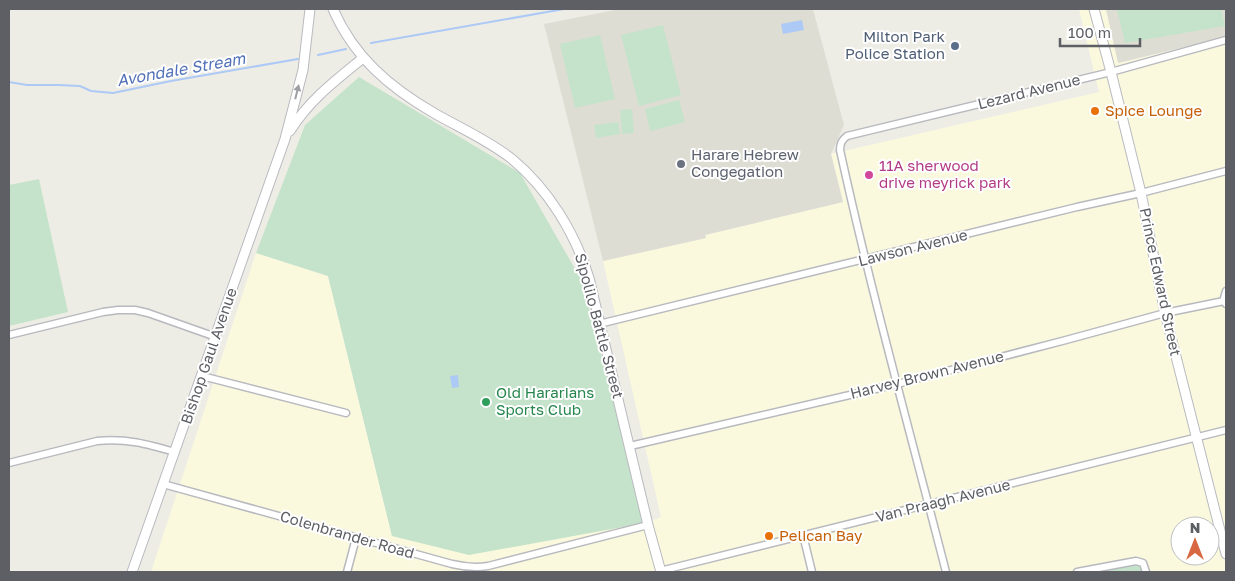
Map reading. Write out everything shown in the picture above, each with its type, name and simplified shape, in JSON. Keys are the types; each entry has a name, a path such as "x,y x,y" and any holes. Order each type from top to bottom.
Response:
{"main road":[{"path":"285,140 303,70 310,9"},
{"path":"285,140 298,118 316,98 364,58 350,41 333,9"},
{"name":"Prince Edward Street","path":"1094,9 1141,193 1165,314 1226,554"},
{"name":"Sipolilo Battle Street","path":"364,58 379,74 405,95 511,158 550,199 574,238 590,278 660,571"},
{"name":"Bishop Gaul Avenue","path":"132,572 285,140"}],"street":[{"name":"Lezard Avenue","path":"866,259 840,150 842,140 847,136 1111,72 1226,40"},
{"name":"Lawson Avenue","path":"600,324 1226,171"},
{"path":"866,259 946,572"},
{"name":"Harvey Brown Avenue","path":"630,446 897,384 1165,314 1225,303 1226,291"},
{"path":"9,335 103,312 135,310 216,337"},
{"path":"202,376 346,413"},
{"name":"Van Praagh Avenue","path":"660,571 1226,430"},
{"path":"9,463 97,441 110,440 143,443 175,452"},
{"name":"Colenbrander Road","path":"163,484 452,564 477,568 648,525"},
{"path":"803,535 812,572"},
{"path":"347,572 356,538"},
{"path":"1077,572 1136,561 1143,563 1146,572"}],"shaded area":[{"path":"620,9 813,9 844,125 831,154 843,202 705,235 706,238 603,261 544,24"},
{"path":"1079,9 1106,9 1119,63 1226,37 1226,572 151,572 256,253 328,276 392,536 645,523 661,517 603,261 706,238 705,235 843,202 831,154 1099,92"},
{"path":"1106,9 1226,9 1226,37 1118,63"},
{"path":"1117,9 1221,9 1225,26 1125,43"},
{"path":"663,25 681,95 639,106 621,35"},
{"path":"600,35 615,99 575,108 560,44"},
{"name":"Old Hararians Sports Club","path":"359,77 520,173 582,281 645,523 469,555 392,536 328,276 256,253 305,125"},
{"path":"679,100 685,122 650,131 645,109"},
{"path":"632,109 634,133 622,134 620,110"},
{"path":"618,122 620,134 596,138 594,125"},
{"path":"39,179 68,312 9,326 9,185"},
{"path":"1144,560 1147,572 1087,572"}],"water":[{"path":"802,20 804,30 783,34 781,24"},
{"path":"458,375 459,387 452,388 450,376"}],"waterway":[{"name":"Avondale Stream","path":"371,43 564,9"},
{"name":"Avondale Stream","path":"318,55 346,49"},
{"name":"Avondale Stream","path":"9,82 27,85 80,86 91,91 113,93 298,59"}],"place":[{"name":"Milton Park Police Station","path":"955,46"},
{"name":"Spice Lounge","path":"1095,111"},
{"name":"Harare Hebrew Congegation","path":"681,164"},
{"name":"11A sherwood drive meyrick park","path":"869,175"},
{"name":"Old Hararians Sports Club","path":"486,402"},
{"name":"Pelican Bay","path":"769,536"}]}
